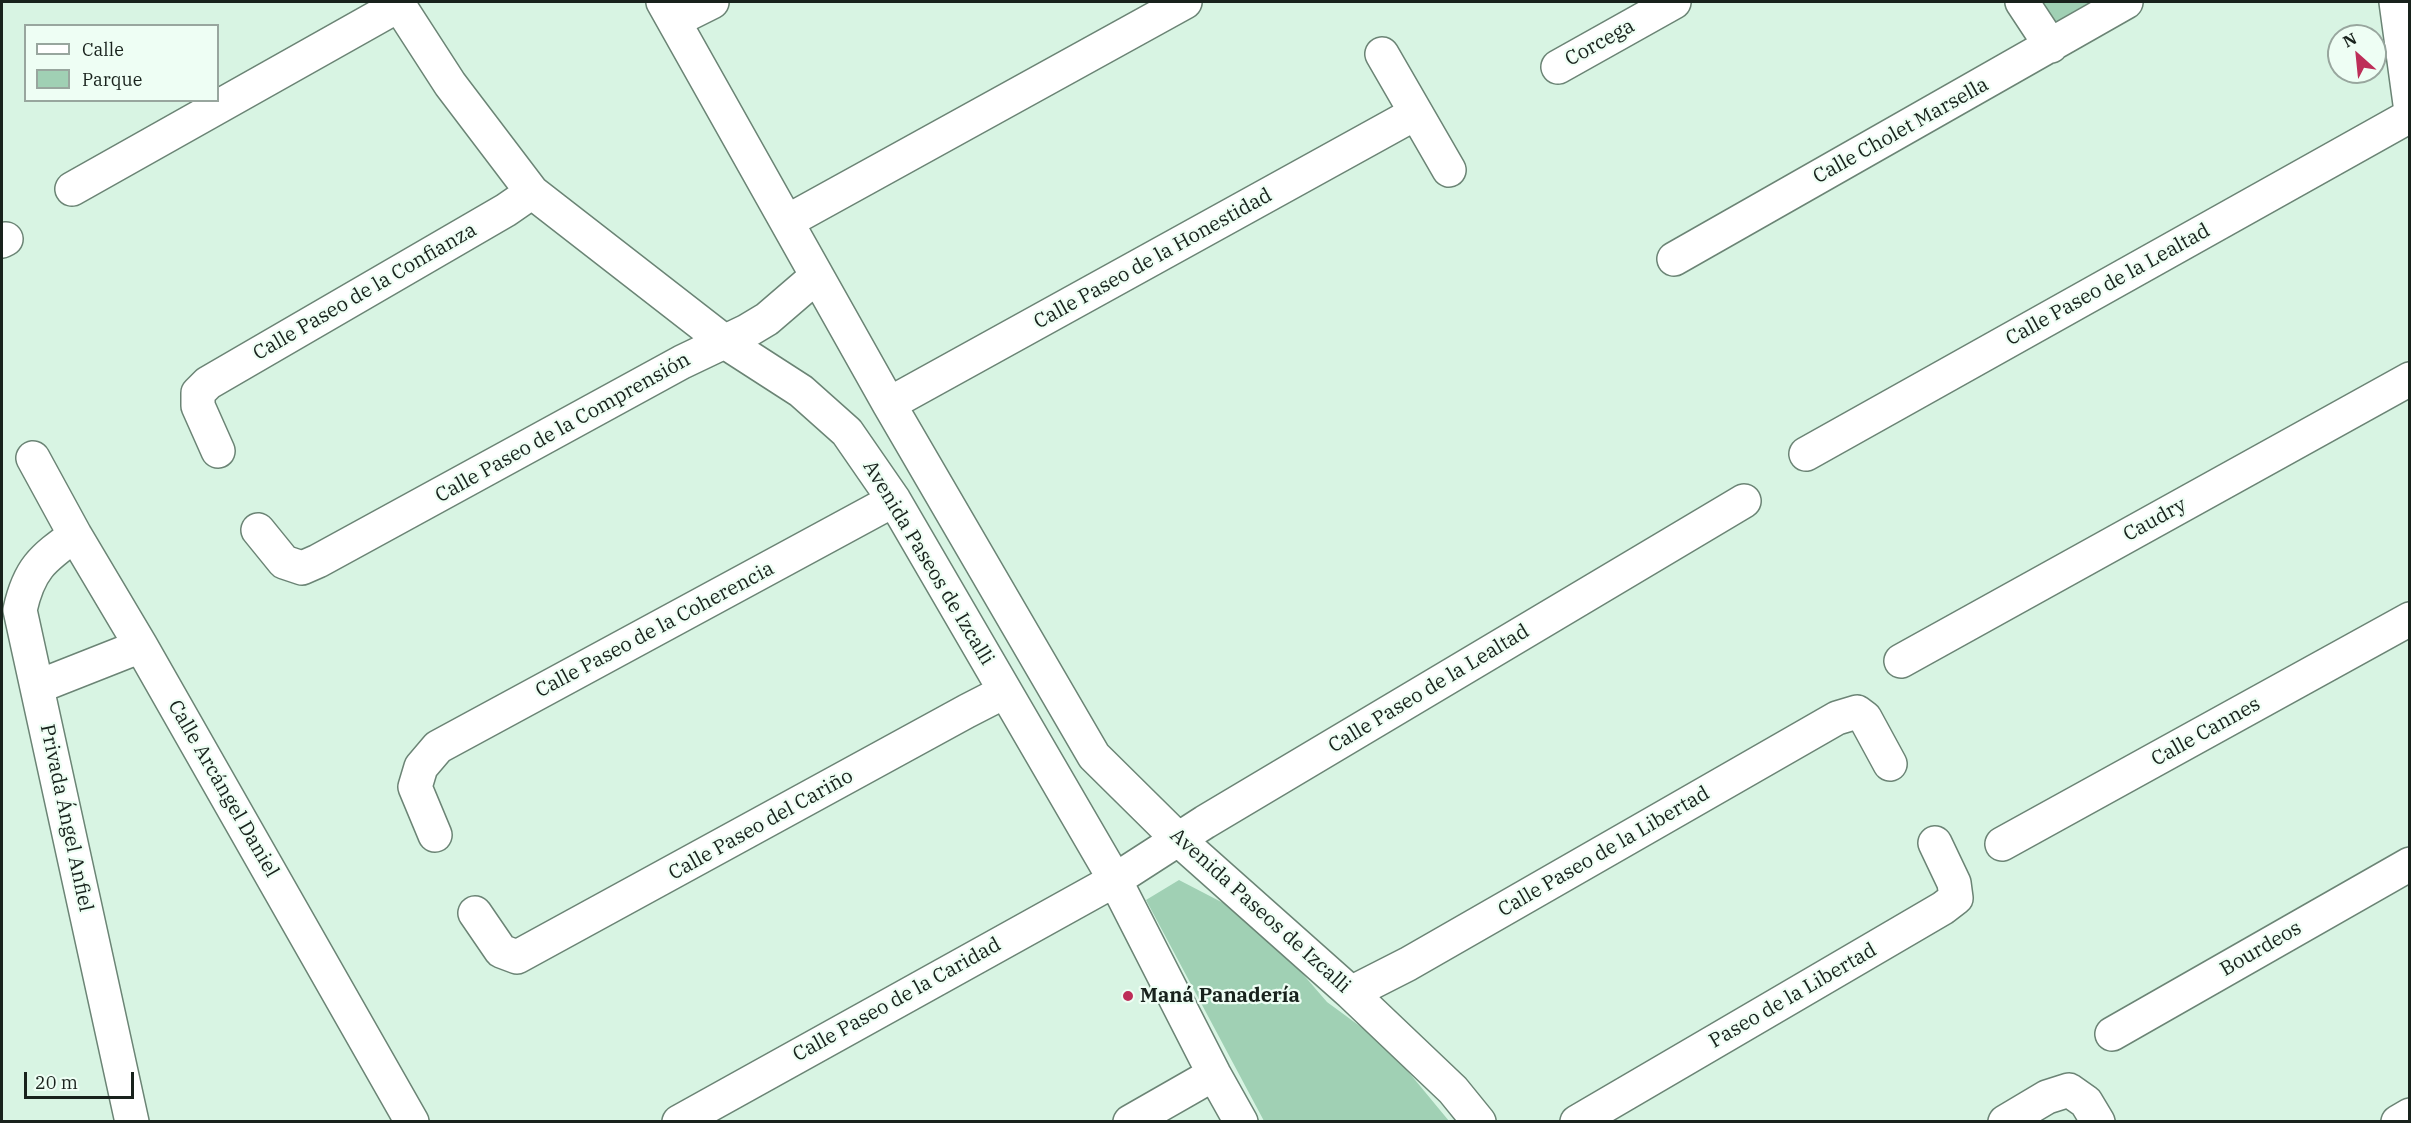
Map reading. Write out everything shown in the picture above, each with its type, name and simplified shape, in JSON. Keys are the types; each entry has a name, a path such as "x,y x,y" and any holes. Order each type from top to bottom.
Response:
{"street":[{"path":"668,11 712,2"},
{"path":"788,221 1185,2"},
{"name":"Corcega","path":"1558,67 1674,2"},
{"path":"2022,2 2051,46"},
{"name":"Calle Cholet Marsella","path":"1674,259 2126,2"},
{"path":"2396,2 2409,104"},
{"path":"72,189 398,3"},
{"name":"Avenida Paseos de Izcalli","path":"398,3 450,84 532,192 725,342 801,391 847,432 894,500 1115,880 1241,1122"},
{"name":"Avenida Paseos de Izcalli","path":"668,11 889,404 1094,756 1179,840 1351,993 1453,1090 1479,1122"},
{"path":"1382,54 1449,170"},
{"name":"Calle Paseo de la Honestidad","path":"889,404 1416,113"},
{"name":"Calle Paseo de la Lealtad","path":"1806,454 2409,116"},
{"name":"Calle Paseo de la Confianza","path":"218,451 198,406 198,393 208,384 506,210 532,192"},
{"name":"Calle Paseo de la Comprensión","path":"258,530 284,562 302,568 682,362 767,319 817,276"},
{"name":"Caudry","path":"1901,661 2409,379"},
{"name":"Calle Arcángel Daniel","path":"33,458 412,1122"},
{"name":"Calle Paseo de la Coherencia","path":"435,835 415,787 421,767 438,747 894,500"},
{"name":"Calle Paseo de la Lealtad","path":"1115,880 1744,501"},
{"name":"Privada Ángel Anfiel","path":"75,535 47,555 26,584 20,610 132,1122"},
{"name":"Calle Cannes","path":"2002,844 2409,619"},
{"path":"38,687 141,646"},
{"name":"Calle Paseo del Cariño","path":"475,913 501,951 517,957 1004,692"},
{"name":"Calle Paseo de la Libertad","path":"1351,993 1408,964 1837,718 1857,712 1865,718 1890,764"},
{"name":"Paseo de la Libertad","path":"1577,1122 1956,898 1954,883 1935,843"},
{"name":"Bourdeos","path":"2112,1034 2409,864"},
{"name":"Calle Paseo de la Caridad","path":"679,1122 1115,880"},
{"path":"1130,1122 1214,1074"},
{"path":"2005,1122 2047,1097 2068,1090 2086,1102 2098,1122"},
{"path":"2398,1122 2409,1115"}],"green space":[{"path":"2015,2 2124,2 2043,48"},
{"path":"1179,880 1256,920 1327,1002 1387,1046 1449,1121 1264,1121 1146,900"}],"place":[{"name":"Maná Panadería","path":"1128,996"}]}
